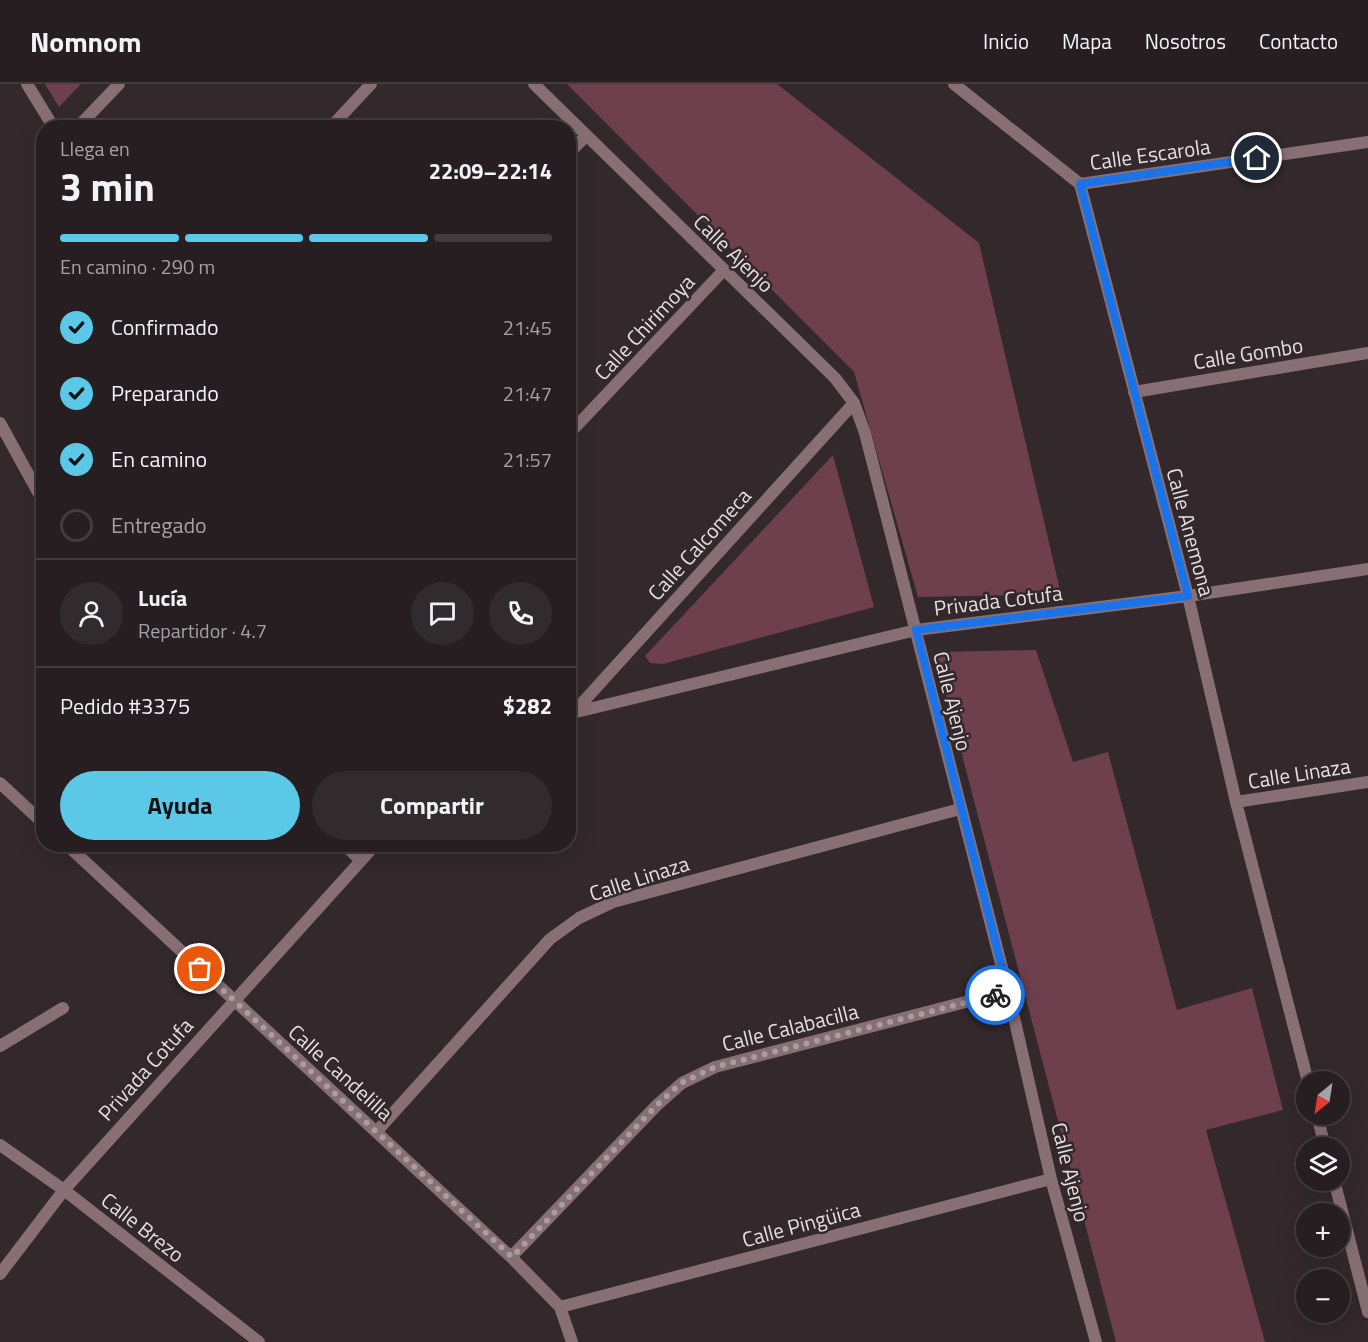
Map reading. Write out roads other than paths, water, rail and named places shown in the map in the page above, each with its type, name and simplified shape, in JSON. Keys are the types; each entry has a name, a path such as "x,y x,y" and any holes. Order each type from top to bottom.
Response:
{"street":[{"path":"27,84 49,120"},
{"path":"85,120 119,84"},
{"path":"337,120 371,84"},
{"name":"Calle Ajenjo","path":"534,84 570,120"},
{"path":"954,84 1080,184"},
{"name":"Calle Ajenjo","path":"576,126 835,378 854,403 865,433 916,630 1008,991 1051,1179 1096,1342"},
{"path":"576,146 586,136"},
{"name":"Calle Escarola","path":"1080,184 1368,142"},
{"name":"Calle Anemona","path":"1080,184 1188,596 1236,802 1305,1071"},
{"name":"Calle Chirimoya","path":"576,427 723,271"},
{"name":"Calle Gombo","path":"1134,392 1368,353"},
{"name":"Calle Calcomeca","path":"576,708 854,403"},
{"path":"0,423 36,488"},
{"name":"Privada Cotufa","path":"576,712 916,630 1188,596 1368,569"},
{"name":"Calle Linaza","path":"1236,802 1368,782"},
{"path":"0,783 36,817"},
{"name":"Calle Linaza","path":"377,1131 550,939 579,918 613,902 960,809"},
{"name":"Calle Candelilla","path":"75,852 512,1257 560,1307 572,1342"},
{"path":"352,852 360,860"},
{"name":"Privada Cotufa","path":"0,1274 64,1190 368,852"},
{"name":"Calle Calabacilla","path":"512,1257 657,1105 681,1083 715,1067 1008,991"},
{"path":"0,1046 63,1008"},
{"name":"Calle Brezo","path":"0,1145 64,1190 259,1342"},
{"name":"Calle Pingüica","path":"560,1307 1051,1179"},
{"path":"1337,1191 1368,1312"}]}
